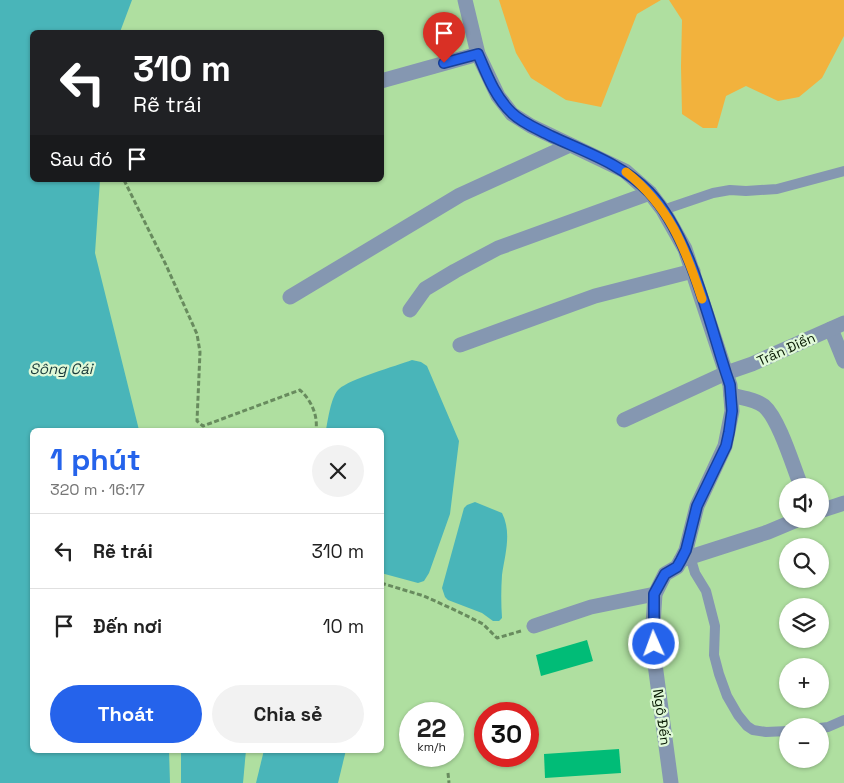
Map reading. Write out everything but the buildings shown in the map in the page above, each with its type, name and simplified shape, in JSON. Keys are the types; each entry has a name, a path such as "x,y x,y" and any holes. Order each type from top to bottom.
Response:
{"street":[{"name":"Ngô Đến","path":"465,0 478,54 498,96 512,114 531,126 625,171 650,193 663,210 679,237 693,271 726,373 731,395 732,411 726,446 697,506 685,558 677,567 665,574 654,594 655,664 671,783"},
{"path":"384,80 478,54"},
{"path":"290,297 460,195 570,145"},
{"path":"410,310 425,289 498,248 650,193"},
{"path":"460,345 595,296 693,271"},
{"path":"837,326 844,361"},
{"name":"Trần Điền","path":"624,420 726,373 752,364 837,326"},
{"path":"731,395 750,399 763,406 773,416 798,478"},
{"path":"829,508 844,503"},
{"path":"685,558 779,527"},
{"path":"534,626 591,607 654,594"}],"lane":[{"path":"663,210 713,193 730,190 777,189 844,171"},
{"path":"685,558 706,591 715,626 714,655 719,674 738,716 753,730 779,731"},
{"path":"829,727 844,720"}],"path":[{"path":"125,182 166,266 196,334 200,352 197,421 203,426 300,390 308,397 315,413 316,428"},
{"path":"384,584 424,596 457,611 483,624 496,638 534,626"},
{"path":"448,773 449,783"}],"shaded area":[{"path":"499,0 661,0 637,14 601,107 566,100 531,78 516,53"},
{"path":"669,0 844,0 844,36 822,78 799,97 778,101 746,86 726,96 717,128 703,128 682,114 682,20"}],"water":[{"name":"Sông Cái","path":"0,0 132,0 121,30 30,30 30,182 100,182 95,253 139,428 30,428 30,753 169,753 170,783 0,783"},
{"path":"412,360 427,366 459,441 450,514 429,573 424,581 418,583 384,574 384,428 326,428 336,392 345,385"},
{"path":"475,502 502,513 507,528 507,544 502,575 502,618 499,621 493,621 482,613 448,600 442,588 464,508"},
{"path":"181,753 246,753 243,783 181,783"},
{"path":"263,753 345,753 338,783 256,783"}],"slow traffic":[{"path":"626,172 650,193 663,210 685,249 702,299"}],"route":[{"path":"444,63 478,54 498,96 512,114 555,138 612,164 638,181 663,210 679,237 689,260 730,385 732,411 726,446 697,506 686,550 677,567 665,574 654,594 654,644"}]}
